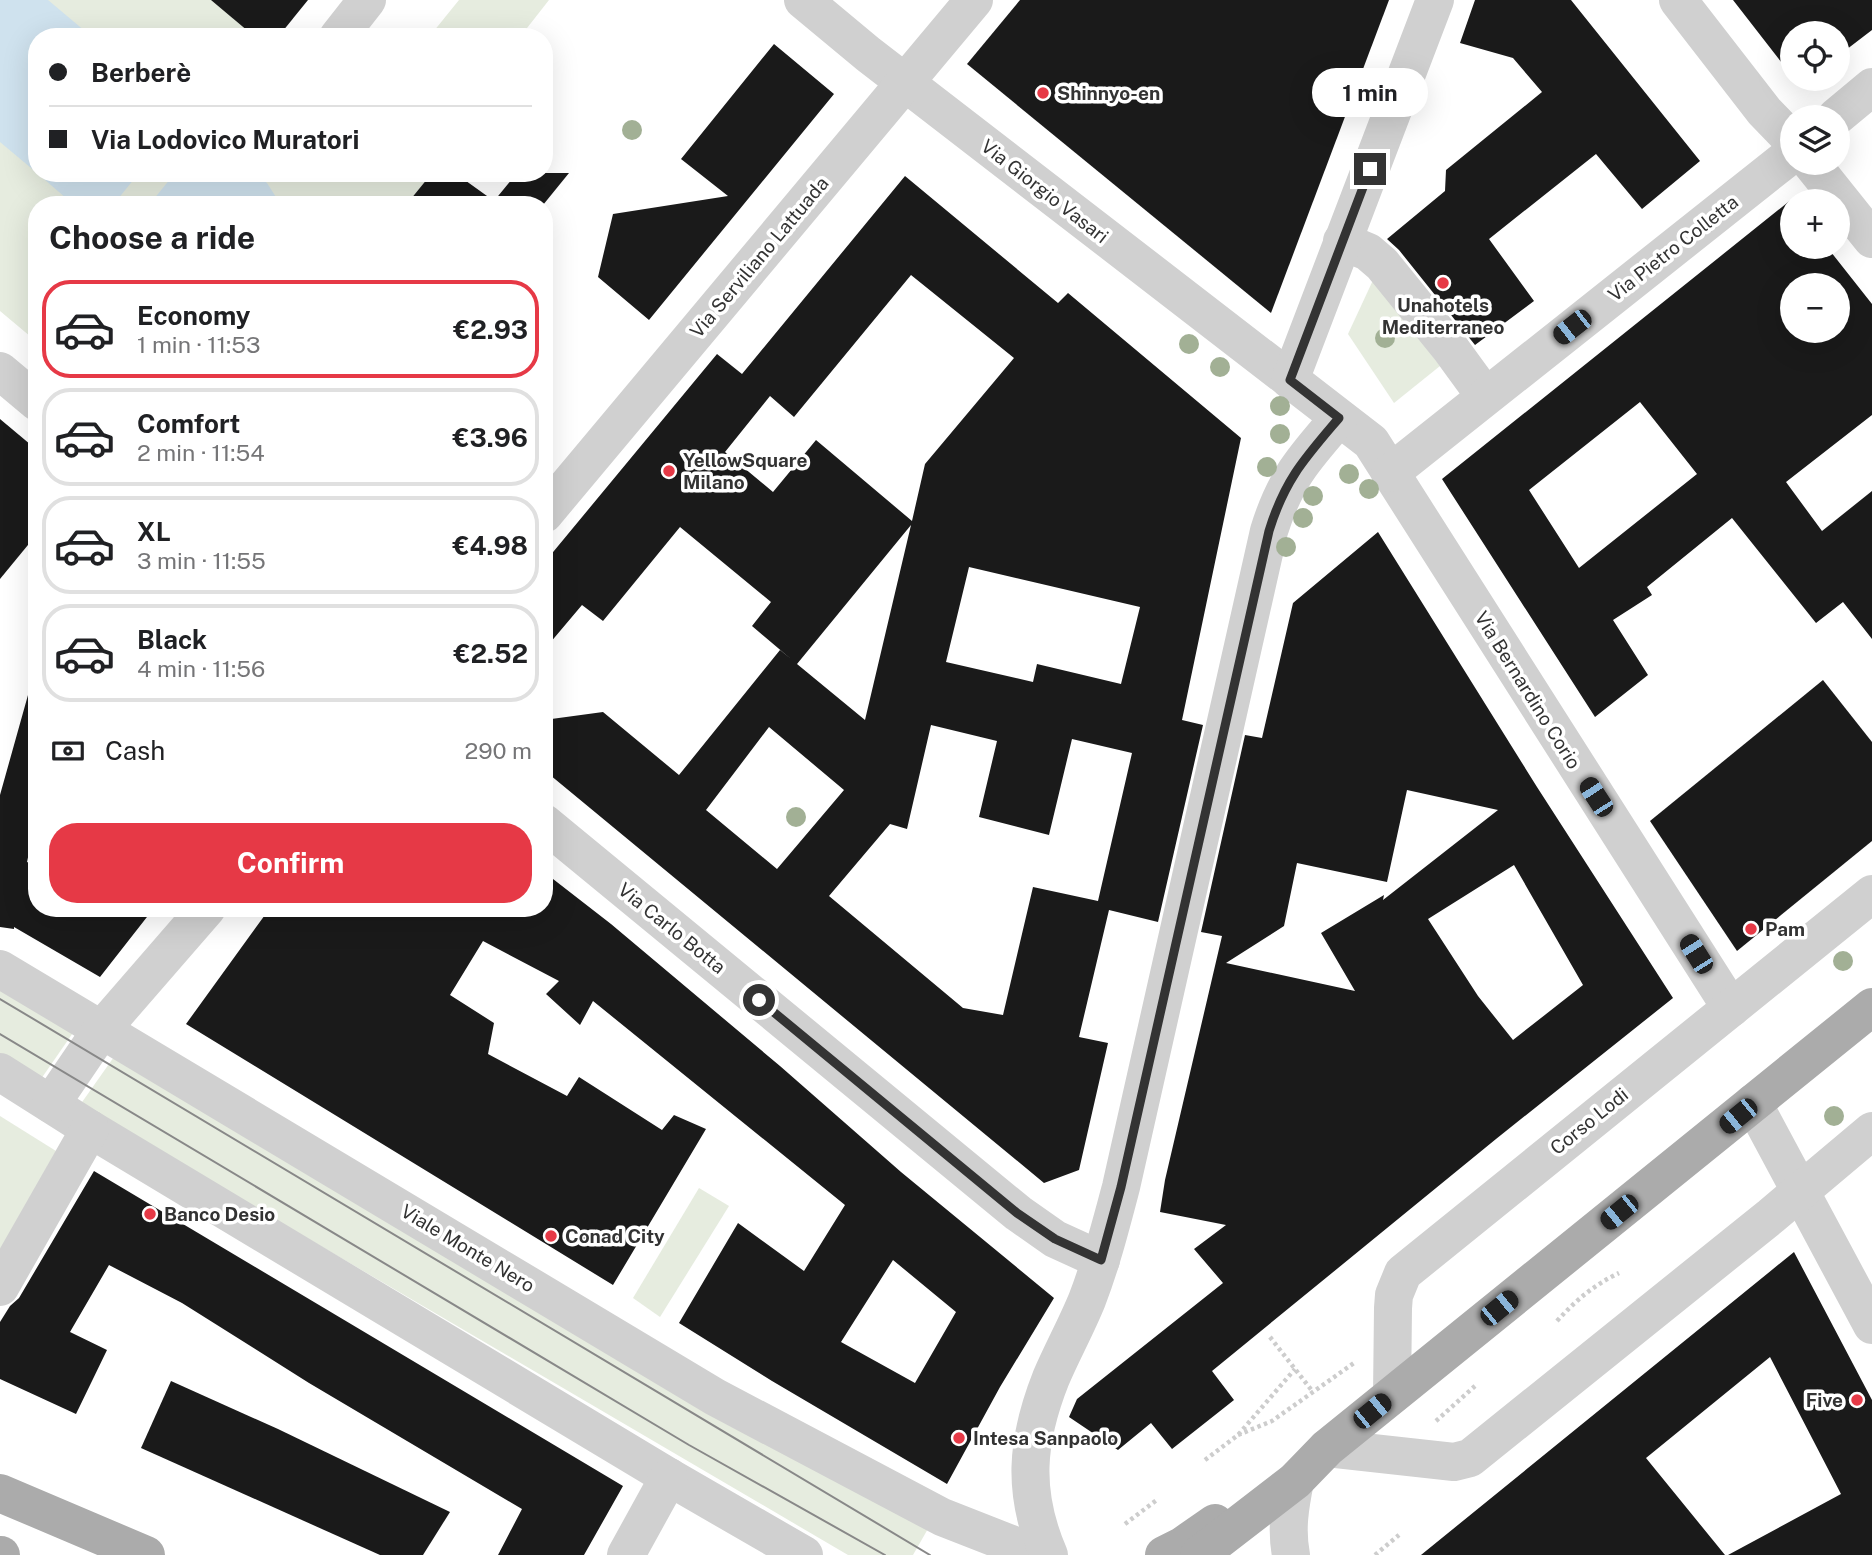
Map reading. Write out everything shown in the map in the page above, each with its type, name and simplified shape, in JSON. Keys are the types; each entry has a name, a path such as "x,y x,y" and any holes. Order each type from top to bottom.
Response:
{"main road":[{"path":"1199,1555 1295,1481 1327,1448 1872,1007"},
{"path":"1164,1555 1182,1546 1289,1470 1327,1448"},
{"path":"0,1493 146,1555"}],"street":[{"path":"345,28 367,0"},
{"name":"Via Giorgio Vasari","path":"803,0 905,83 1290,380"},
{"name":"Via Serviliano Lattuada","path":"553,503 974,0"},
{"path":"1380,458 1339,418 1290,380 1435,0"},
{"path":"1678,0 1780,127"},
{"path":"1850,105 1872,87"},
{"name":"Via Pietro Colletta","path":"1380,458 1485,396 1780,163"},
{"path":"1821,175 1872,239"},
{"path":"1342,241 1368,252 1382,264 1485,396"},
{"path":"0,371 28,394"},
{"path":"1049,1555 1039,1532 1030,1496 1031,1448 1037,1419 1101,1260 1121,1187 1269,531 1286,485 1298,466 1339,418"},
{"name":"Via Bernardino Corio","path":"1380,458 1731,1008"},
{"name":"Via Carlo Botta","path":"553,830 1017,1213 1055,1239 1101,1260"},
{"name":"Corso Lodi","path":"1392,1395 1394,1295 1402,1273 1872,894"},
{"path":"51,1104 102,1029 199,917"},
{"name":"Viale Monte Nero","path":"0,970 715,1396 942,1517 1039,1555"},
{"path":"0,1072 90,1129 669,1477 804,1555"},
{"path":"1753,1103 1872,1325"},
{"path":"0,1287 90,1129"},
{"path":"1327,1448 1454,1462 1470,1458 1802,1191 1872,1131"},
{"path":"626,1555 669,1477"},
{"path":"1291,1555 1288,1529 1295,1481"}],"path":[{"path":"1557,1321 1597,1283 1619,1273"},
{"path":"1270,1337 1313,1392"},
{"path":"1238,1435 1272,1421 1358,1360"},
{"path":"1205,1460 1238,1435 1295,1369"},
{"path":"1427,1429 1475,1386"},
{"path":"1125,1524 1158,1499"},
{"path":"1374,1555 1399,1535"}],"shaded area":[{"path":"0,0 244,0 277,28 28,28 28,182 425,182 413,196 28,196 28,334 0,311"},
{"path":"459,0 549,0 527,28 436,28"},
{"path":"1374,278 1440,366 1394,403 1348,334"},
{"path":"0,982 77,1027 41,1079 0,1055"},
{"path":"116,1054 929,1527 913,1555 848,1555 80,1105"},
{"path":"0,1116 56,1151 0,1250"},
{"path":"699,1188 729,1206 660,1317 633,1298"}],"water":[{"path":"0,0 48,0 81,28 28,28 28,165 0,142"},
{"path":"47,182 132,182 120,196 64,196"},
{"path":"168,182 266,182 275,196 156,196"}],"building":[{"path":"211,0 308,0 285,28 244,28"},
{"path":"1020,0 1389,0 1271,313 967,64"},
{"path":"1475,0 1571,0 1700,161 1642,209 1596,154 1489,239 1534,301 1475,345 1399,250 1387,239 1445,191 1446,170 1542,92 1513,58 1460,43"},
{"path":"1733,0 1872,0 1872,30 1850,47 1850,21 1780,21 1780,61"},
{"path":"774,44 834,94 649,320 598,277 613,214 728,196 681,159"},
{"path":"553,173 569,173 550,196 498,196 510,182 553,182"},
{"path":"905,176 1058,303 1068,293 1241,438 1182,720 1203,725 1158,922 1109,910 1079,1037 1108,1043 1079,1170 1044,1183 553,777 553,719 603,712 679,775 780,650 791,659 752,626 771,602 680,527 603,621 582,605 553,639 553,552 717,354 742,374","holes":["911,275 1014,358 925,464 912,521 816,440 773,492 725,452 770,396 794,417","911,525 865,720 797,664","969,567 1140,607 1121,684 1037,664 1033,682 946,662","931,725 997,741 979,817 1049,835 1072,739 1132,753 1098,901 1033,887 1003,1015 963,1008 829,896 890,824 907,829","769,727 844,790 777,869 706,810"]},
{"path":"425,182 468,182 487,196 413,196"},
{"path":"1780,209 1780,259 1836,259 1848,273 1780,273 1780,343 1850,343 1850,276 1872,304 1872,415 1786,482 1822,531 1872,491 1872,639 1843,602 1816,623 1732,518 1647,587 1652,595 1613,620 1648,675 1595,717 1442,479","holes":["1640,402 1697,474 1579,568 1529,490"]},
{"path":"0,419 28,442 28,545 0,579"},
{"path":"1378,532 1673,998 1212,1371 1234,1400 1172,1449 1151,1423 1118,1450 1069,1417 1077,1399 1223,1283 1194,1249 1226,1225 1160,1212 1165,1180 1222,936 1201,932 1245,735 1262,738 1293,603","holes":["1407,790 1498,810 1383,900 1384,895 1321,933 1355,991 1226,963 1284,926 1297,863 1387,882","1514,865 1583,985 1513,1040 1478,996 1428,919"]},
{"path":"1823,680 1872,742 1872,841 1737,951 1650,821"},
{"path":"28,695 28,917 147,917 100,977 14,927 0,927 0,795"},
{"path":"553,879 611,924 901,1172 1054,1298 1000,1387 947,1484 679,1323 738,1223 804,1271 845,1205 593,1001 580,1025 546,994 559,981 483,941 450,995 494,1023 488,1054 567,1096 579,1077 662,1130 674,1115 706,1129 613,1285 186,1024 263,917 553,917","holes":["893,1260 956,1312 915,1383 841,1342"]},
{"path":"94,1171 623,1486 584,1555 498,1555 522,1509 309,1383 182,1303 109,1265 70,1332 107,1350 76,1414 0,1379 0,1322 19,1298"},
{"path":"1794,1252 1872,1400 1872,1555 1728,1555 1841,1494 1770,1357 1646,1458 1725,1555 1421,1555"},
{"path":"171,1381 450,1512 423,1555 380,1555 141,1448"}],"tram line":[{"path":"0,999 930,1555"},
{"path":"0,1034 689,1445 885,1555"}],"place":[{"name":"Shinnyo-en","path":"1043,93"},
{"name":"Unahotels Mediterraneo","path":"1443,283"},
{"name":"YellowSquare Milano","path":"669,471"},
{"name":"Pam","path":"1751,929"},
{"name":"Banco Desio","path":"150,1214"},
{"name":"Conad City","path":"551,1236"},
{"name":"Five","path":"1857,1400"},
{"name":"Intesa Sanpaolo","path":"959,1438"}],"route":[{"path":"759,1000 1017,1213 1055,1239 1101,1260 1121,1187 1269,531 1286,485 1298,466 1339,418 1290,380 1370,169"}]}
